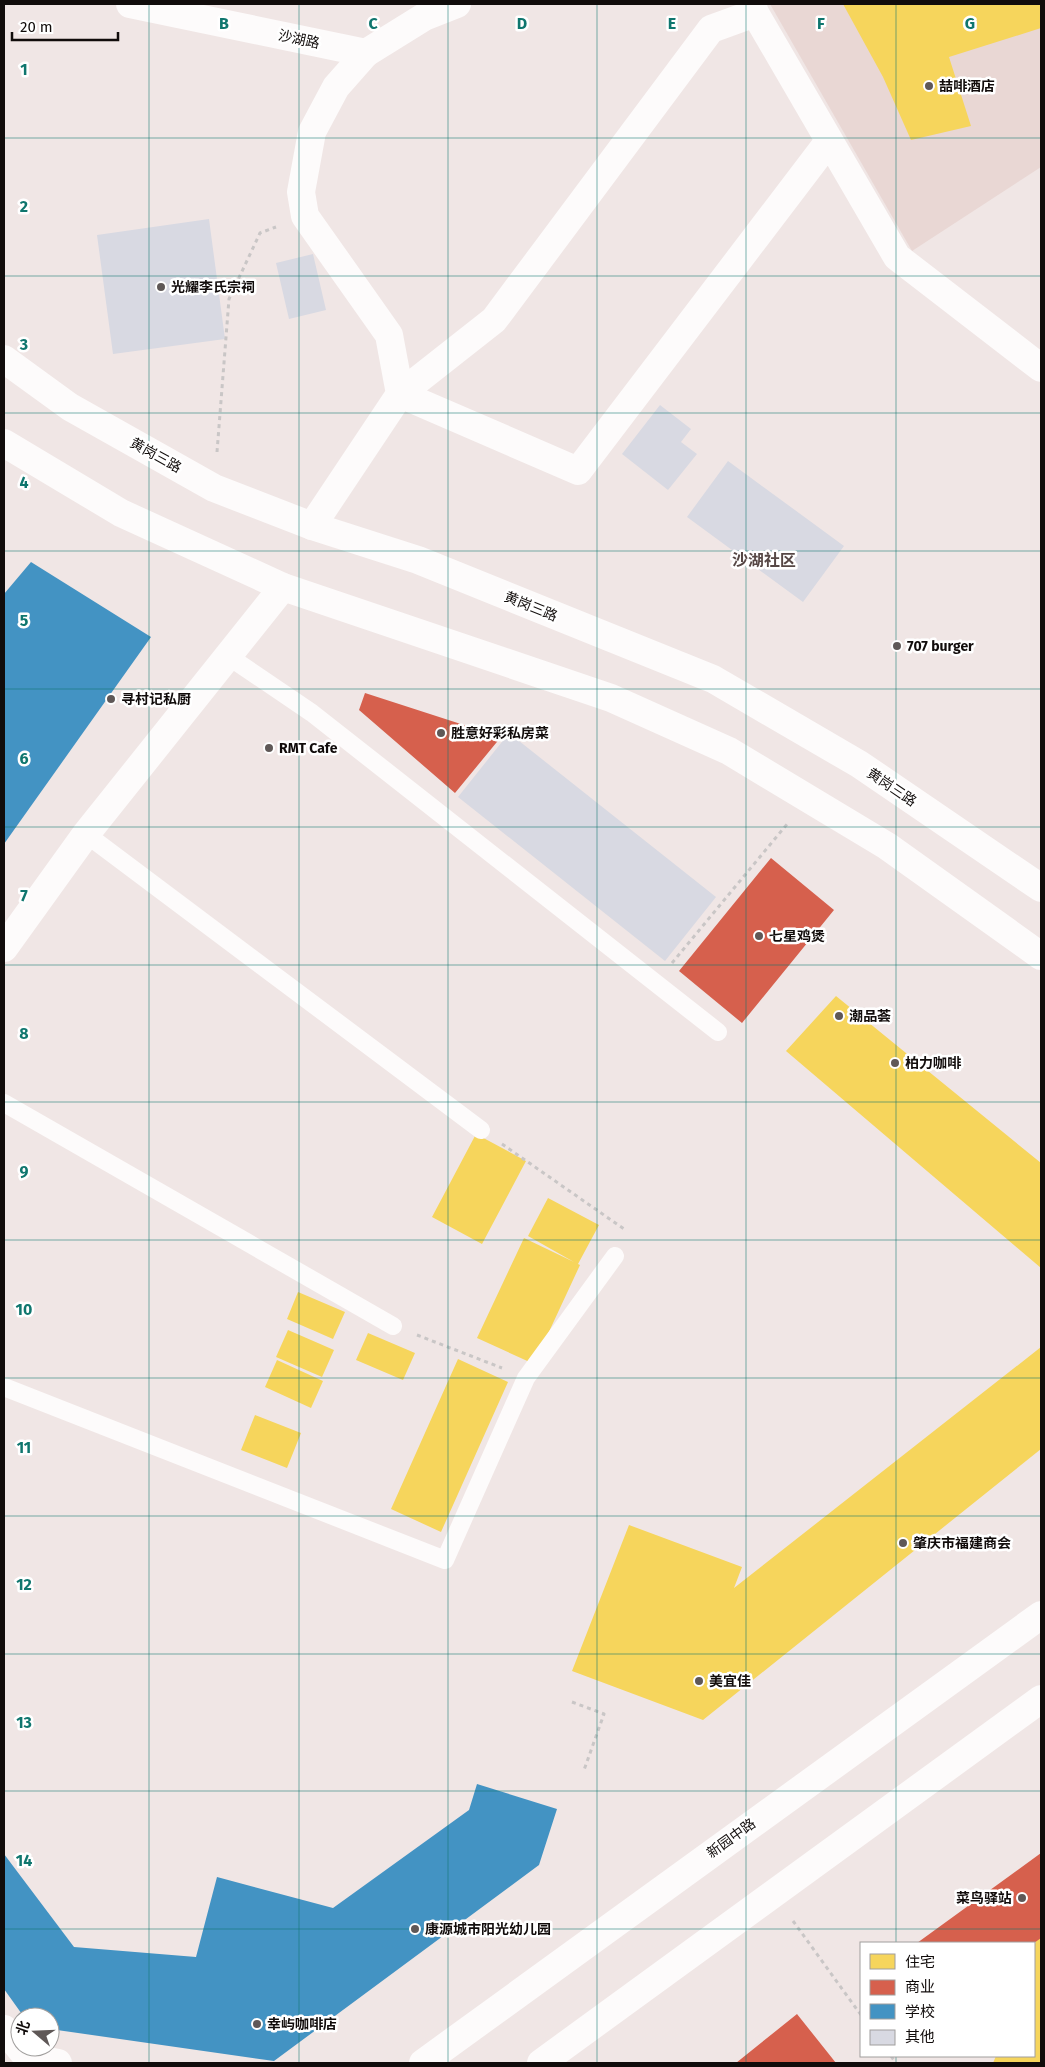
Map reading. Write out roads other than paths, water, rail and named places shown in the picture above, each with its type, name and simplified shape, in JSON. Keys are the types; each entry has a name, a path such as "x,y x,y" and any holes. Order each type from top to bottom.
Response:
{"main road":[{"name":"沙湖路","path":"130,4 366,53"},
{"path":"400,394 389,335 305,216 301,192 312,132 336,87 366,53 424,18 457,4"},
{"path":"312,526 400,394 494,320 711,29 754,8 896,257 1041,368"},
{"path":"400,394 578,471 829,142"},
{"name":"黄岗三路","path":"4,359 70,407 214,488 312,526 418,560 713,679 860,764 1041,888"},
{"path":"4,443 121,513 283,586 611,698 729,750 887,846 1041,956"},
{"path":"4,948 86,834 283,586"},
{"name":"新园中路","path":"423,2063 1041,1616"},
{"path":"541,2063 1041,1699"},
{"path":"4,2029 27,2057 58,2063"}],"lane":[{"path":"228,656 312,713 718,1032"},
{"path":"86,834 481,1130"},
{"path":"4,1104 393,1326"},
{"path":"4,1388 446,1560 526,1378 615,1256"}],"place":[{"name":"喆啡酒店","path":"929,86"},
{"name":"光耀李氏宗祠","path":"161,287"},
{"name":"707 burger","path":"897,646"},
{"name":"寻村记私厨","path":"111,699"},
{"name":"胜意好彩私房菜","path":"441,733"},
{"name":"RMT Cafe","path":"269,748"},
{"name":"七星鸡煲","path":"759,936"},
{"name":"潮品荟","path":"839,1016"},
{"name":"柏力咖啡","path":"895,1063"},
{"name":"肇庆市福建商会","path":"903,1543"},
{"name":"美宜佳","path":"699,1681"},
{"name":"菜鸟驿站","path":"1022,1898"},
{"name":"康源城市阳光幼儿园","path":"415,1929"},
{"name":"幸屿咖啡店","path":"257,2024"}],"district":[{"name":"沙湖社区","path":"764,560"}]}
